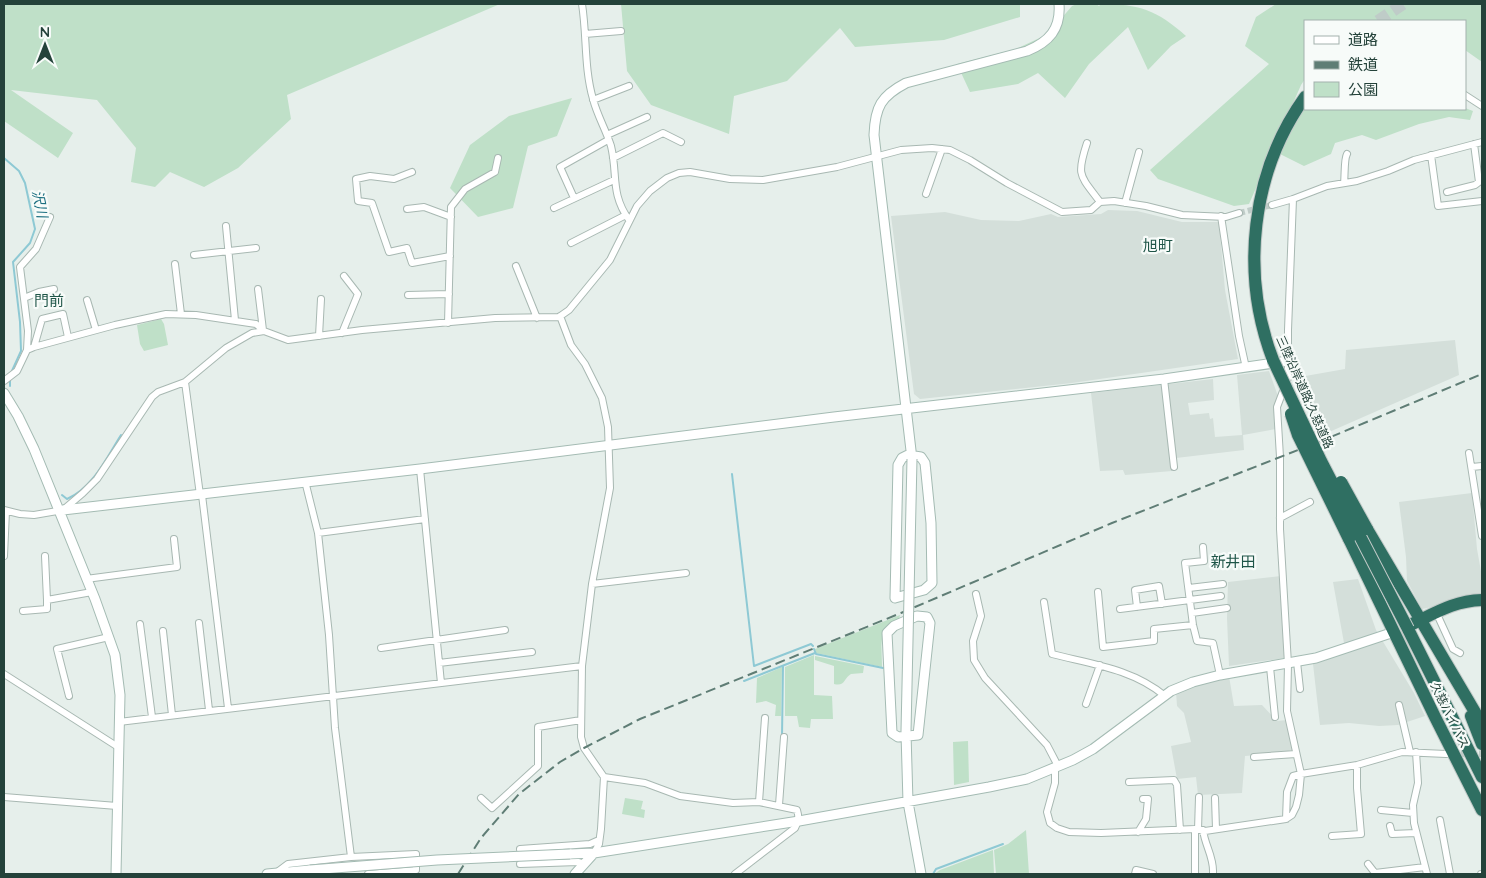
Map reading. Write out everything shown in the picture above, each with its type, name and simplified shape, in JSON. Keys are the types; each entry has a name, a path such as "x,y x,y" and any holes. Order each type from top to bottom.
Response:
{"highway":[{"name":"三陸沿岸道路;久慈道路","path":"1304,99 1287,125 1277,146 1261,198 1256,229 1254,267 1256,300 1263,332 1273,360 1321,461 1454,717"},
{"name":"久慈バイパス","path":"1273,360 1296,397 1367,529 1482,724"},
{"name":"久慈バイパス","path":"1273,360 1298,434 1482,810"},
{"path":"1394,632 1436,611 1462,602 1482,600"},
{"path":"1459,684 1482,744"},
{"path":"1454,717 1482,766"},
{"path":"1454,717 1482,777"}],"street":[{"path":"582,4 586,66 593,100 613,158 614,180 618,201 627,218"},
{"path":"921,874 908,802 906,734 912,457 874,135 874,118 878,106 884,98 896,88 906,83 1027,51 1042,45 1058,24 1059,4"},
{"path":"585,34 621,31"},
{"path":"593,100 629,86"},
{"path":"1466,96 1482,106"},
{"path":"574,198 560,167 607,138 647,117"},
{"path":"613,158 663,133 681,142"},
{"path":"1272,205 1326,186 1358,181 1414,160 1482,142"},
{"path":"1087,143 1080,165 1082,177 1100,202"},
{"path":"1447,192 1475,185 1479,182 1480,171 1474,144"},
{"path":"27,350 68,337 159,315 181,314 256,324 263,331 288,340 495,318 560,316 569,310 610,260 627,218 636,206 650,190 667,178 679,173 690,172 730,179 763,180 837,168 913,148 942,149 950,150 970,160 1007,183 1062,212 1091,210 1100,202 1114,201 1146,206 1182,215 1226,217 1239,213"},
{"path":"926,194 942,149"},
{"path":"1124,202 1138,152"},
{"path":"1344,183 1345,158 1347,154"},
{"path":"1431,155 1438,206 1482,201"},
{"path":"448,323 451,207 465,189 495,172 498,158"},
{"path":"412,172 394,179 370,176 356,179 358,201 372,203 389,252 407,248 412,262 450,256"},
{"path":"554,208 614,180"},
{"path":"976,594 981,616 973,642 974,660 985,678 1047,745 1056,767 1055,783 1047,812 1050,823 1057,828 1070,832 1199,830 1286,819 1292,815 1299,795 1301,774 1287,711 1292,663 1280,518 1280,457 1277,407 1288,378 1293,199"},
{"path":"407,210 424,207 451,217"},
{"path":"1221,216 1237,328 1246,368"},
{"path":"4,381 17,371 27,350 28,331 20,267 36,249 50,217"},
{"path":"572,243 627,218"},
{"path":"226,226 235,320"},
{"path":"194,255 256,248"},
{"path":"175,264 181,314"},
{"path":"516,266 537,318"},
{"path":"342,333 358,294 344,276"},
{"path":"24,298 54,289"},
{"path":"258,289 263,331"},
{"path":"408,295 449,294"},
{"path":"319,336 321,299"},
{"path":"87,300 96,330"},
{"path":"34,347 42,319 63,314 68,337"},
{"path":"560,316 571,345 585,364 602,398 608,427 610,488 592,584 582,666 581,737 584,748 604,777 599,840 594,853 575,874"},
{"path":"60,511 97,480 152,397 158,392 185,382 226,348 252,333 263,331"},
{"path":"4,556 5,510 34,515 906,408 1164,379 1288,361"},
{"path":"1164,379 1174,467"},
{"path":"185,382 228,708"},
{"path":"4,393 34,449 116,655 119,674 116,874"},
{"path":"1469,453 1482,536"},
{"path":"912,457 921,457 925,463 931,522 932,583 924,590 895,598 898,465 902,458 912,457"},
{"path":"1472,467 1482,466"},
{"path":"420,469 441,682"},
{"path":"305,482 318,532 329,635 332,696 351,857"},
{"path":"1280,518 1310,502"},
{"path":"318,532 425,519"},
{"path":"86,579 177,567 174,539"},
{"path":"1203,547 1204,561 1186,563 1193,625 1197,641 1212,643 1220,675"},
{"path":"23,611 47,609 45,556"},
{"path":"592,584 686,573"},
{"path":"1189,588 1223,584"},
{"path":"1137,607 1135,590 1159,586 1162,604"},
{"path":"47,600 92,592"},
{"path":"1098,592 1103,647 1154,641 1154,629 1193,625"},
{"path":"1120,609 1221,596"},
{"path":"1044,602 1052,654 1125,672 1165,696"},
{"path":"1192,612 1227,608"},
{"path":"1436,611 1453,649 1460,653"},
{"path":"917,616 927,618 930,623 918,735 906,734 898,737 892,733 887,633 902,621 917,616"},
{"path":"199,623 209,710"},
{"path":"140,624 152,717"},
{"path":"382,648 505,630"},
{"path":"163,632 172,715"},
{"path":"273,874 437,860 594,853 799,821 1027,779 1073,760 1093,749 1171,691 1192,682 1220,675 1316,658 1394,632"},
{"path":"69,696 58,650 109,637"},
{"path":"439,663 532,652"},
{"path":"1292,663 1300,689"},
{"path":"1086,704 1100,665"},
{"path":"119,722 582,666"},
{"path":"1270,667 1275,717"},
{"path":"4,674 118,748"},
{"path":"1368,864 1375,873 1426,871 1413,813 1418,783 1413,752 1399,705"},
{"path":"758,802 765,718"},
{"path":"481,798 492,808 538,766 538,727 581,720"},
{"path":"780,805 784,737"},
{"path":"1286,819 1287,792 1293,776 1357,765 1402,752 1446,754"},
{"path":"1254,757 1296,754"},
{"path":"1332,836 1361,834 1357,798 1357,765"},
{"path":"604,777 646,783 680,796 733,803 758,802 797,810 799,821 795,828 735,874"},
{"path":"1129,782 1174,780 1177,785 1180,830"},
{"path":"4,797 117,806"},
{"path":"1195,874 1199,830 1199,797"},
{"path":"1215,798 1216,829"},
{"path":"1138,832 1146,819 1148,799 1143,799"},
{"path":"1381,810 1413,813"},
{"path":"1440,820 1450,874"},
{"path":"1390,826 1392,834 1416,833"},
{"path":"1199,830 1210,852 1213,873"},
{"path":"585,864 578,862 521,864 520,849 590,844 599,840"},
{"path":"273,874 288,864 351,857 416,854 416,870 368,874"},
{"path":"1135,874 1136,870 1153,874"}],"shaded area":[{"path":"1108,210 1137,211 1182,222 1219,222 1225,290 1238,359 1072,383 920,399 914,394 891,216 945,212 981,220 1019,221 1051,214 1058,217 1101,214"},
{"path":"1455,340 1459,375 1320,436 1294,378 1345,369 1346,350"},
{"path":"1269,371 1279,399 1276,429 1243,435 1244,450 1176,458 1172,471 1125,475 1123,470 1100,471 1091,393 1213,379 1214,400 1188,403 1190,415 1209,413 1210,419 1213,418 1215,437 1242,435 1237,375"},
{"path":"1472,493 1477,549 1482,577 1482,597 1422,609 1407,581 1399,502"},
{"path":"1281,576 1285,658 1229,666 1228,582"},
{"path":"1358,579 1376,630 1414,693 1425,716 1398,725 1379,726 1349,723 1320,725 1313,664 1344,643 1333,582"},
{"path":"1229,676 1234,706 1262,705 1277,721 1287,720 1294,752 1245,756 1242,793 1198,795 1196,777 1177,779 1171,746 1191,742 1184,713 1177,706 1176,691"}],"green space":[{"path":"4,4 500,4 287,95 291,119 238,168 204,187 170,172 155,187 131,182 136,148 97,100 11,90 73,133 58,158 4,121"},
{"path":"621,4 1020,4 1020,17 944,40 855,47 840,28 787,81 734,96 729,134 651,105 627,71"},
{"path":"1077,4 1096,4 1099,6 1101,4 1114,4 1137,7 1156,14 1186,36 1171,46 1148,70 1128,27 1089,64 1065,98 1038,73 1018,84 970,92 957,64 1016,49 1048,34 1072,6"},
{"path":"1276,4 1482,4 1482,62 1466,51 1466,20 1304,20 1304,80 1249,204 1234,206 1158,179 1150,170 1269,64 1245,46 1256,17"},
{"path":"572,98 557,136 528,146 513,208 478,217 450,188 470,145 509,116"},
{"path":"1466,108 1473,111 1470,120 1449,117 1419,124 1376,140 1362,135 1335,143 1331,154 1304,166 1280,154 1299,112 1304,110 1466,110"},
{"path":"161,319 164,324 168,345 144,351 140,344 137,325"},
{"path":"900,615 899,619 892,623 884,633 882,639 882,667 816,653 815,649"},
{"path":"814,655 814,695 832,696 833,719 811,719 810,728 799,727 797,716 785,716 785,667"},
{"path":"815,656 864,666 863,673 851,674 842,683 834,684 834,666 815,660"},
{"path":"782,667 781,716 775,716 776,705 766,701 756,703 757,678"},
{"path":"968,741 969,782 954,785 953,742"},
{"path":"625,798 643,801 641,809 645,810 644,818 622,814"},
{"path":"1026,830 1029,874 996,874 994,850 1008,844"},
{"path":"993,850 994,874 934,874 940,870"}],"waterway":[{"name":"沢川","path":"4,158 19,171 25,183 35,229 30,243 13,262 20,322 21,351 11,373"},
{"name":"沢川","path":"10,381 10,386"},
{"name":"沢川","path":"62,495 67,499 92,480 121,435"},
{"path":"732,474 754,666 811,644 813,646"},
{"path":"814,649 816,654 883,668"},
{"path":"744,681 815,653"},
{"path":"782,736 783,666"},
{"path":"933,874 936,869 1003,844"}],"tunnel":[{"path":"1379,20 1403,4"},
{"path":"1239,213 1272,205"},
{"path":"1452,754 1482,754"}],"railway":[{"path":"458,874 481,838 519,794 560,762 640,719 901,613 1112,523 1321,441 1482,374"}],"district":[{"name":"旭町","path":"1158,245"},
{"name":"門前","path":"49,300"},
{"name":"新井田","path":"1233,561"}]}
